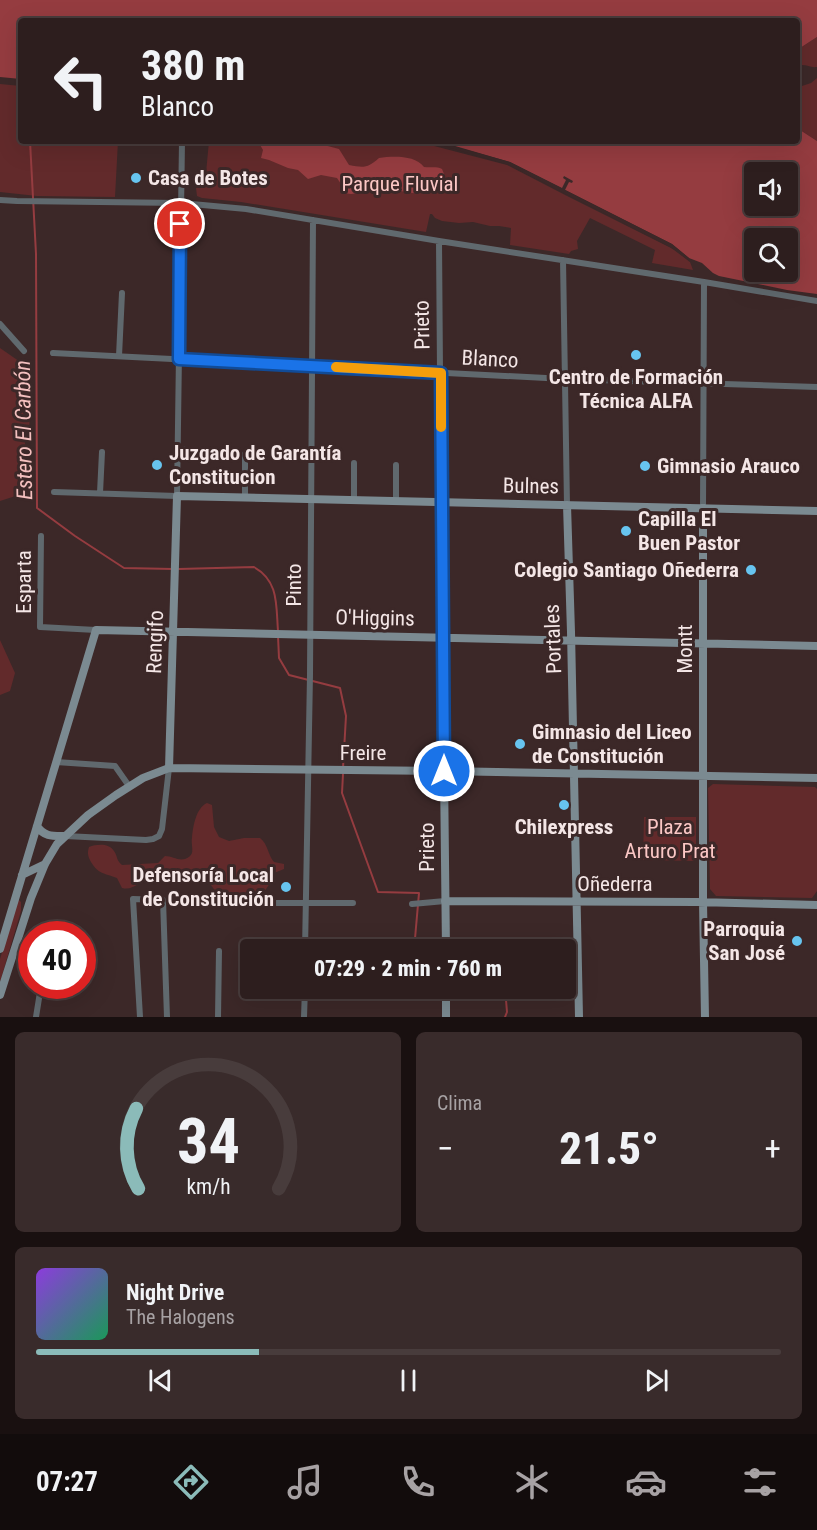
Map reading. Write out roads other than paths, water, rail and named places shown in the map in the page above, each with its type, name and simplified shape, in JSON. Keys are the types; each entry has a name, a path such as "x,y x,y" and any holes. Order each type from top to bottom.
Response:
{"street":[{"name":"Rengifo","path":"65,836 146,840 159,836 162,829 168,768 177,496 182,144"},
{"path":"0,200 181,203 246,209 817,301"},
{"name":"Pinto","path":"305,939 310,685 313,220"},
{"name":"Prieto","path":"439,241 446,939"},
{"name":"Portales","path":"563,260 579,1017"},
{"name":"Montt","path":"704,282 702,384 705,1017"},
{"path":"119,356 122,293"},
{"path":"0,324 24,351"},
{"name":"Blanco","path":"53,353 565,379 817,387"},
{"path":"178,449 202,450"},
{"path":"100,494 102,452"},
{"path":"245,454 245,497"},
{"path":"354,463 354,500"},
{"path":"396,465 396,501"},
{"name":"Bulnes","path":"54,492 817,511"},
{"name":"Esparta","path":"40,627 41,536"},
{"name":"O'Higgins","path":"40,627 817,646"},
{"path":"0,949 96,630"},
{"path":"56,762 115,766 129,786"},
{"name":"Freire","path":"0,995 27,911 45,864 57,844 88,814 129,786 168,768 817,778"},
{"path":"37,825 47,836 65,836"},
{"path":"22,875 45,864"},
{"path":"17,891 27,911"},
{"path":"140,1017 134,899 163,900 167,1017"},
{"name":"Oñederra","path":"412,904 445,901 817,905"},
{"path":"268,903 353,903"},
{"path":"218,1017 219,951"},
{"path":"36,1017 39,999"},
{"path":"304,999 304,1017"},
{"path":"446,999 447,1017"}],"waterway":[{"name":"Estero El Carbón","path":"30,144 36,254 37,508 124,568 173,569"},
{"name":"Estero El Carbón","path":"179,569 254,567 268,579 275,594 278,631"},
{"name":"Estero El Carbón","path":"278,636 279,658 289,675 340,688 346,716 343,768"},
{"name":"Estero El Carbón","path":"343,774 342,793 378,892 419,893 415,939"},
{"name":"Estero El Carbón","path":"505,1017 506,999"}],"place":[{"name":"Casa de Botes","path":"136,178"},
{"name":"Centro de Formación Técnica ALFA","path":"636,355"},
{"name":"Juzgado de Garantía Constitucion","path":"157,465"},
{"name":"Gimnasio Arauco","path":"645,466"},
{"name":"Capilla El Buen Pastor","path":"626,531"},
{"name":"Colegio Santiago Oñederra","path":"751,570"},
{"name":"Gimnasio del Liceo de Constitución","path":"520,744"},
{"name":"Chilexpress","path":"564,805"},
{"name":"Defensoría Local de Constitución","path":"286,887"},
{"name":"Parroquia San José","path":"797,941"}],"park label":[{"name":"Parque Fluvial","path":"400,184"},
{"name":"Plaza Arturo Prat","path":"670,839"}]}
